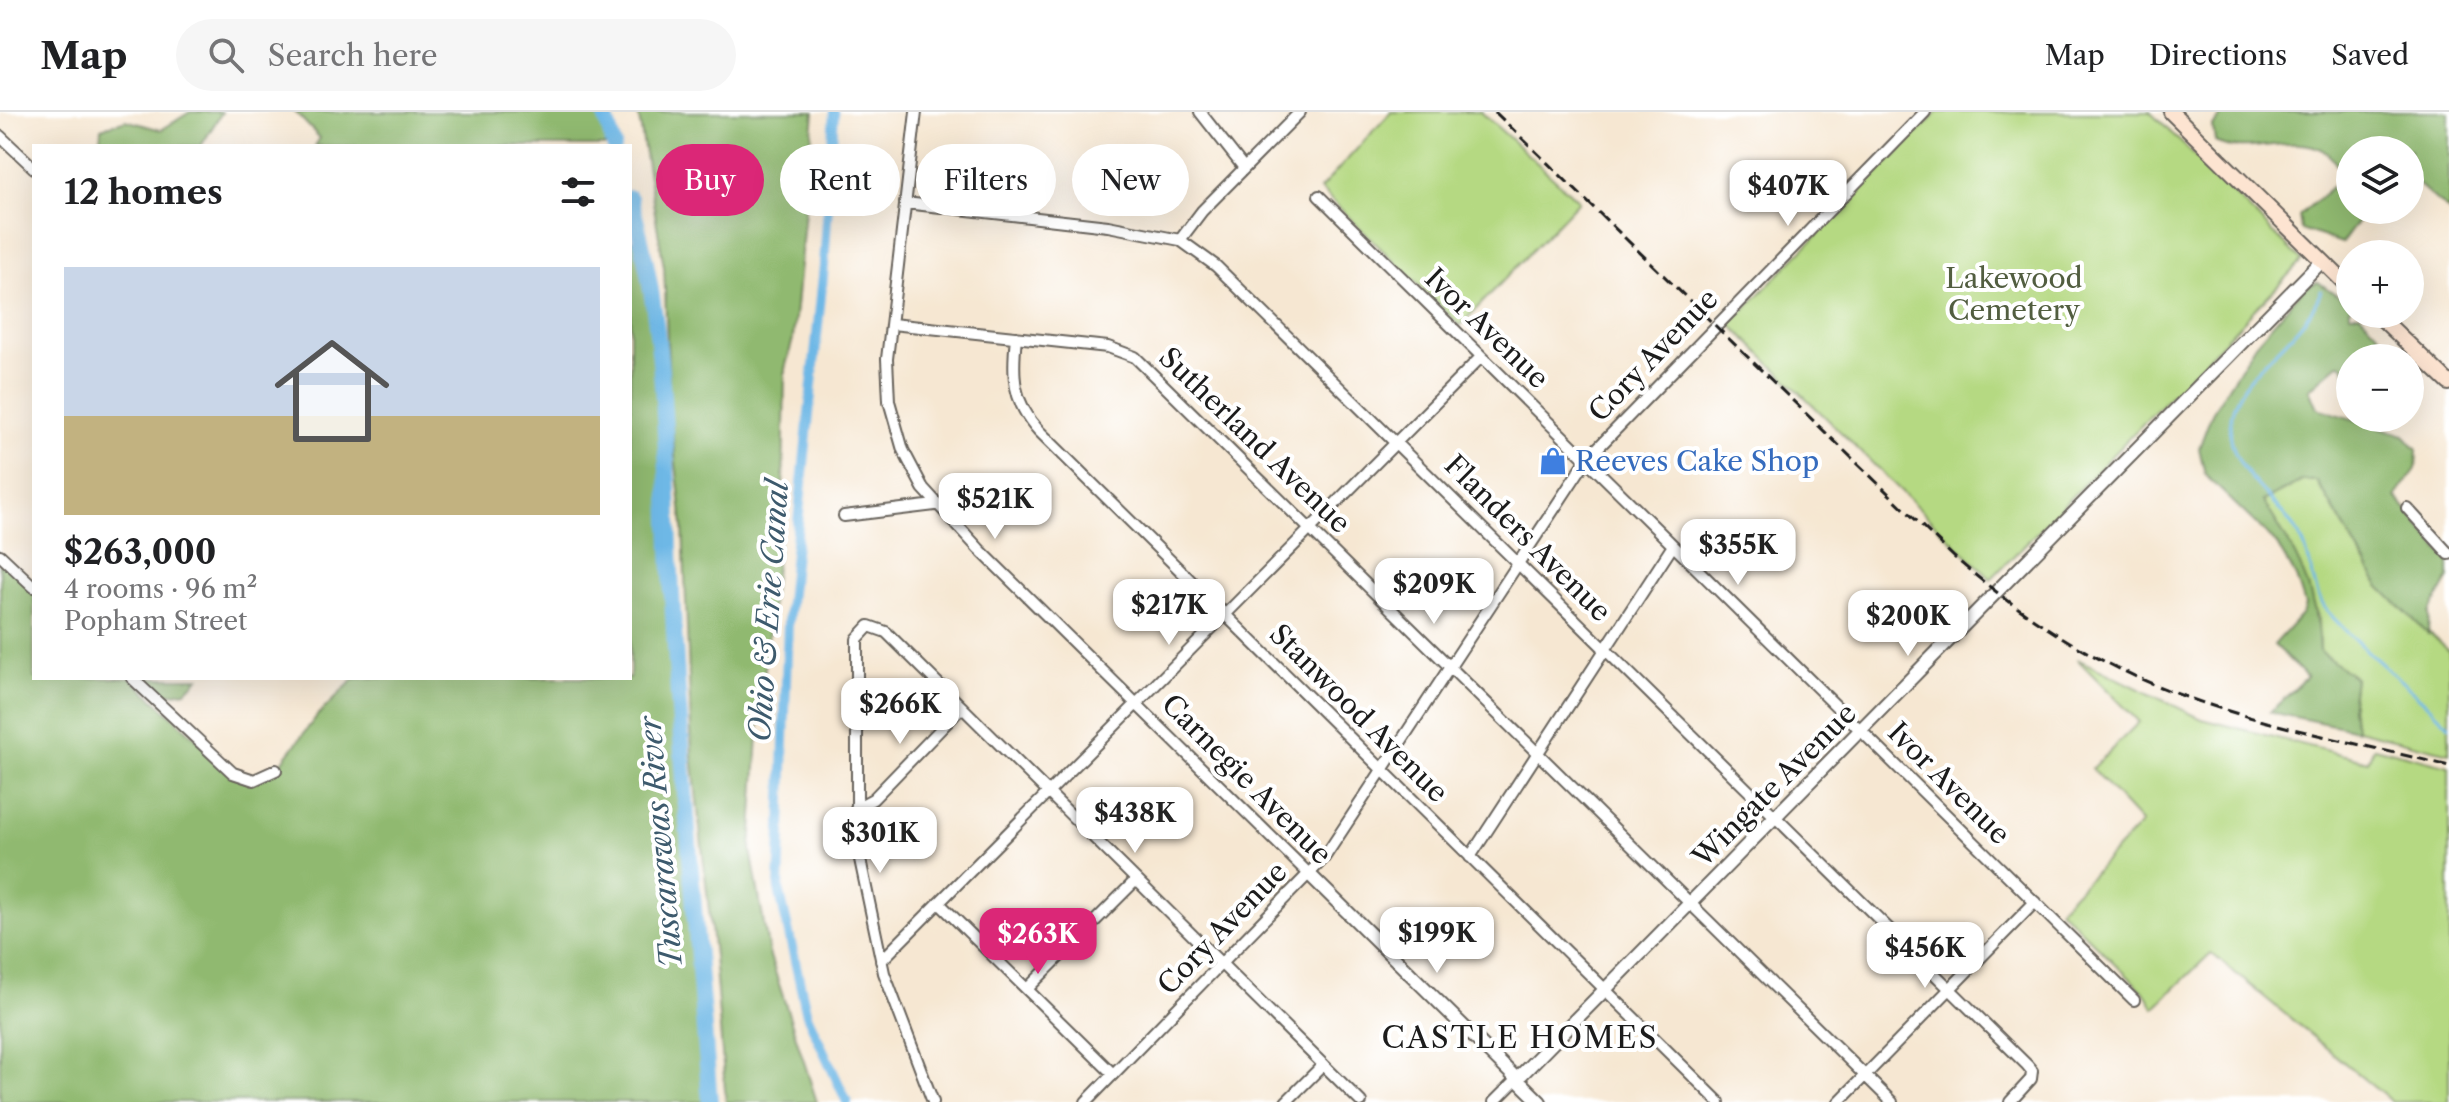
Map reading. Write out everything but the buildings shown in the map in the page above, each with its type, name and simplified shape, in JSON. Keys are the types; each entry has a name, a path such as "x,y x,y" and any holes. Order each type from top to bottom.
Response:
{"main road":[{"path":"2171,112 2336,274"},
{"path":"2392,328 2449,383"}],"street":[{"name":"Carnegie Avenue","path":"916,112 887,359 891,412 909,464 935,505 1540,1102"},
{"path":"1200,112 1244,168"},
{"path":"1180,240 1202,211 1300,112"},
{"name":"Cory Avenue","path":"1086,1102 1324,858 1448,665 1587,459 1925,112"},
{"path":"0,136 32,166"},
{"name":"Ivor Avenue","path":"1319,196 2134,1000"},
{"name":"Flanders Avenue","path":"905,203 1108,226 1180,240 1227,276 1605,647 2032,1074 2010,1102"},
{"name":"Wingate Avenue","path":"1494,1102 2322,261"},
{"name":"Sutherland Avenue","path":"892,324 1108,347 1135,357 1312,527 1892,1102"},
{"name":"Stanwood Avenue","path":"1016,337 1013,379 1025,416 1719,1102"},
{"path":"881,961 1481,357"},
{"path":"844,516 935,505"},
{"path":"2407,508 2449,554"},
{"path":"1470,857 1672,547"},
{"path":"0,555 32,585"},
{"path":"933,1102 881,961 857,845 857,639 869,626 886,632 1361,1102"},
{"path":"134,680 233,773 254,780 276,770"},
{"path":"856,808 873,799 962,707"},
{"path":"1027,989 1136,880"},
{"path":"1839,1102 2035,902"},
{"path":"939,903 1113,1074"},
{"path":"1286,1102 1323,1065"}],"green space":[{"path":"190,112 222,112 202,144 100,144 101,128 126,120 161,130"},
{"path":"295,112 604,112 612,140 610,144 316,144 320,138"},
{"path":"638,112 814,112 811,144 780,144 780,216 804,216 793,339 785,369 783,498 758,735 751,850 769,953 817,1102 726,1102 692,755 683,525 670,412 664,267"},
{"path":"1391,112 1481,112 1579,201 1460,326 1320,189"},
{"name":"Lakewood Cemetery","path":"1938,112 2150,112 2302,261 1991,579 1730,324"},
{"path":"2225,112 2449,112 2449,211 2424,189 2424,136 2336,136 2336,165 2320,149 2304,144 2231,147 2215,142 2213,126"},
{"path":"2336,183 2336,224 2356,224 2344,240 2336,241 2301,229 2299,216"},
{"path":"632,241 645,246 710,1102 0,1102 0,555 32,585 32,680 133,680 228,768 248,778 276,770 317,716 353,680 632,680"},
{"path":"2318,282 2336,294 2336,328 2374,328 2388,343 2336,344 2336,366 2309,389 2317,408 2336,414 2336,432 2394,432 2404,435 2417,449 2416,469 2396,497 2449,561 2449,578 2429,613 2428,634 2379,586 2317,481 2302,481 2263,501 2303,572 2314,609 2319,651 2355,678 2351,709 2357,730 2270,712 2307,677 2274,645 2302,614 2305,605 2296,577 2276,543 2205,475 2199,448 2212,413 2255,344 2304,288"},
{"path":"2302,481 2317,481 2379,586 2449,651 2449,753 2357,730 2351,709 2355,678 2319,651 2318,616 2263,501"},
{"path":"2077,659 2202,719 2368,761 2374,747 2449,766 2449,1102 2392,1102 2211,953 2154,1008 2144,992 2059,909 2142,823 2092,769 2139,722"},
{"path":"148,680 197,680 186,691 160,695"}],"waterway":[{"name":"Tuscarawas River","path":"604,112 613,144"},
{"name":"Ohio & Erie Canal","path":"834,112 824,266 788,622 779,889 807,1015 847,1102"},
{"name":"Tuscarawas River","path":"632,206 652,299 664,403 681,735 710,1102"},
{"path":"2321,291 2302,323 2241,391 2234,406 2230,428 2233,447 2241,465 2281,511 2304,545 2316,590 2329,613 2449,726"}],"railway":[{"path":"1495,112 1954,557 2028,615 2108,663 2199,702 2270,723 2449,766"}],"place":[{"name":"Reeves Cake Shop","path":"1553,461"}],"district":[{"name":"CASTLE HOMES","path":"1520,1038"}]}
